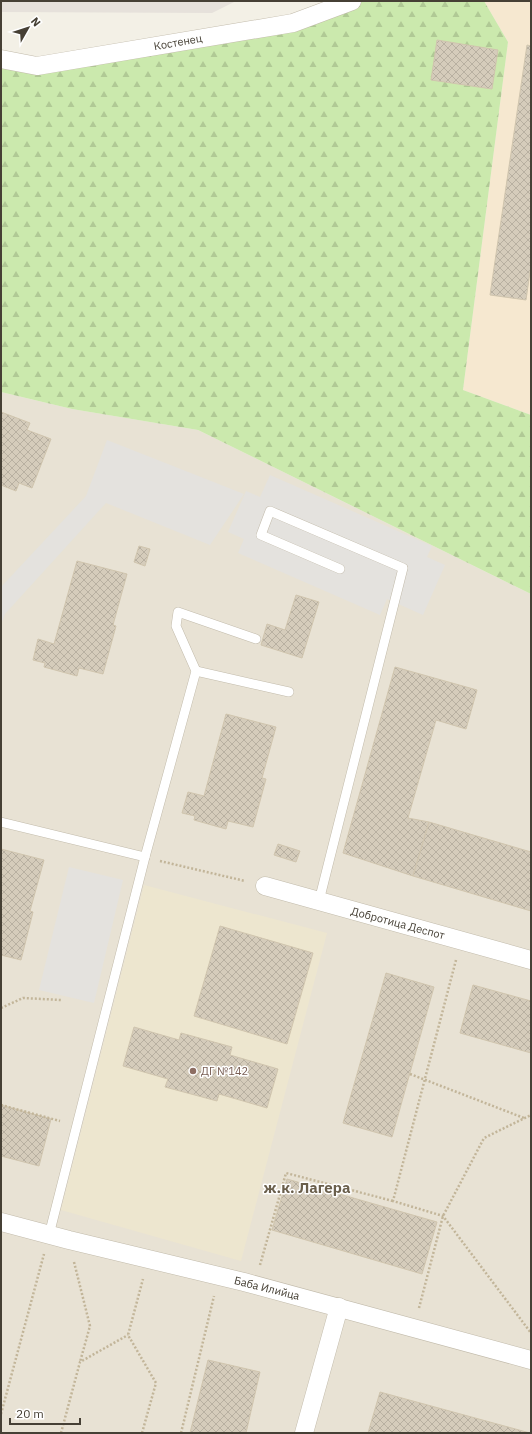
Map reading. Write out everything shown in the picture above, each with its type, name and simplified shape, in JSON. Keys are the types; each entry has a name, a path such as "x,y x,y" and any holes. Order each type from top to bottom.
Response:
{"street":[{"name":"Костенец","path":"1,59 37,66 293,22 352,1"},
{"name":"Добротица Деспот","path":"265,886 531,960"},
{"name":"Баба Илийца","path":"1,1222 255,1285 531,1360"},
{"path":"304,1433 339,1307"}],"lane":[{"path":"319,901 403,568 270,511 261,535 340,569"},
{"path":"49,1235 145,857 196,671 176,626 178,612 256,639"},
{"path":"196,671 289,692"},
{"path":"1,822 145,857"}],"path":[{"path":"145,857 265,886"},
{"path":"393,1200 461,940"},
{"path":"1,1008 23,998 61,1000"},
{"path":"410,1074 524,1118"},
{"path":"1,1105 77,1125"},
{"path":"414,1327 444,1216 484,1138 531,1115"},
{"path":"255,1285 286,1173 393,1200 444,1216 531,1333"},
{"path":"1,1414 49,1235"},
{"path":"61,1433 90,1326 69,1240"},
{"path":"142,1433 156,1383 128,1335 148,1259"},
{"path":"181,1433 219,1276"},
{"path":"80,1362 128,1335"}],"shaded area":[{"path":"1,1 236,1 212,13 1,12"},
{"path":"484,1 531,1 531,415 463,390 508,42"},
{"path":"1,392 72,409 198,430 531,594 531,1433 1,1433"},
{"path":"107,440 244,494 210,545 106,503 5,614 1,624 1,587 86,496"},
{"path":"270,475 432,546 427,557 445,565 423,615 387,599 380,615 238,553 244,539 228,532 246,491 260,497"},
{"path":"69,867 123,880 94,1003 39,990"},
{"name":"ДГ №142","path":"144,885 327,933 241,1261 61,1210"}],"green space":[{"path":"352,1 484,1 508,42 463,390 531,415 531,594 198,430 72,409 1,392 1,64 293,23"}],"building":[{"path":"437,40 498,50 492,89 431,80"},
{"path":"527,45 531,46 531,265 526,300 490,295"},
{"path":"1,412 30,423 27,430 51,439 32,488 19,483 16,491 1,485"},
{"path":"139,546 150,549 145,566 134,562"},
{"path":"77,561 127,574 113,625 116,626 103,674 79,668 77,676 44,667 45,663 33,660 38,639 54,644"},
{"path":"296,595 319,602 302,658 261,645 267,624 285,630"},
{"path":"395,667 477,690 466,729 436,720 408,818 429,822 413,876 343,853"},
{"path":"226,714 276,727 262,778 266,779 253,827 228,821 226,829 194,820 195,816 182,813 188,792 204,796"},
{"path":"429,822 531,852 531,911 413,876"},
{"path":"278,844 300,851 296,862 274,855"},
{"path":"1,849 44,860 30,911 33,912 21,960 1,955"},
{"path":"220,926 313,953 287,1044 194,1016"},
{"path":"386,973 434,987 392,1137 343,1123"},
{"path":"473,985 531,1001 531,1053 460,1033"},
{"path":"134,1027 179,1040 181,1033 232,1047 230,1055 278,1069 267,1108 219,1094 217,1101 165,1087 168,1079 123,1066"},
{"path":"1,1105 51,1119 39,1166 1,1156"},
{"path":"287,1179 437,1222 422,1274 272,1230"},
{"path":"208,1360 260,1372 246,1433 190,1433"},
{"path":"380,1392 530,1433 368,1433"}],"place":[{"name":"ДГ №142","path":"193,1071"}],"district":[{"name":"ж.к. Лагера","path":"307,1187"}]}
